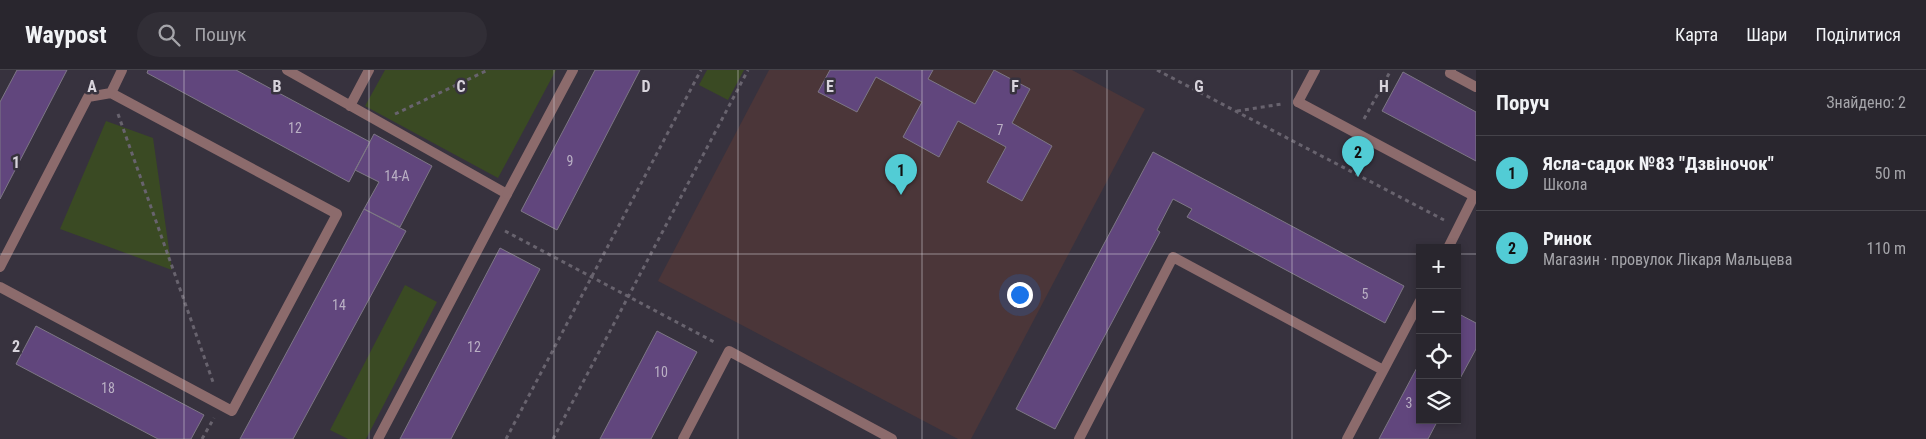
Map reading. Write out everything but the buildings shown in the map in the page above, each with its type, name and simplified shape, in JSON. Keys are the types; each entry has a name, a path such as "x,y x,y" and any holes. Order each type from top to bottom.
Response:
{"street":[{"path":"110,92 122,70"},
{"path":"287,70 507,194"},
{"path":"350,106 369,70"},
{"path":"378,439 572,70"},
{"path":"1315,70 1298,102 1475,196 1450,244"},
{"path":"1451,70 1450,73 1476,88"},
{"path":"0,267 88,97 110,92 337,214 232,411 0,287"},
{"path":"1079,439 1173,258 1384,370"},
{"path":"1347,439 1416,309"},
{"path":"683,439 729,351 892,439"}],"path":[{"path":"378,122 488,70"},
{"path":"506,439 701,70"},
{"path":"553,439 748,70"},
{"path":"1157,70 1458,228"},
{"path":"1357,133 1391,70"},
{"path":"110,92 221,405 202,439"},
{"path":"1236,111 1298,102"},
{"path":"491,224 729,351"}],"shaded area":[{"path":"769,70 1072,70 1145,109 971,439 958,439 658,281"}],"green space":[{"path":"385,70 556,70 498,178 365,106"},
{"path":"707,70 744,70 728,100 699,85"},
{"path":"106,121 153,138 172,270 60,229"},
{"path":"405,285 437,302 366,439 348,439 330,430"}],"place":[{"name":"Ринок","path":"1358,177"},
{"name":"Ясла-садок №83 \"Дзвіночок\"","path":"901,195"}]}
